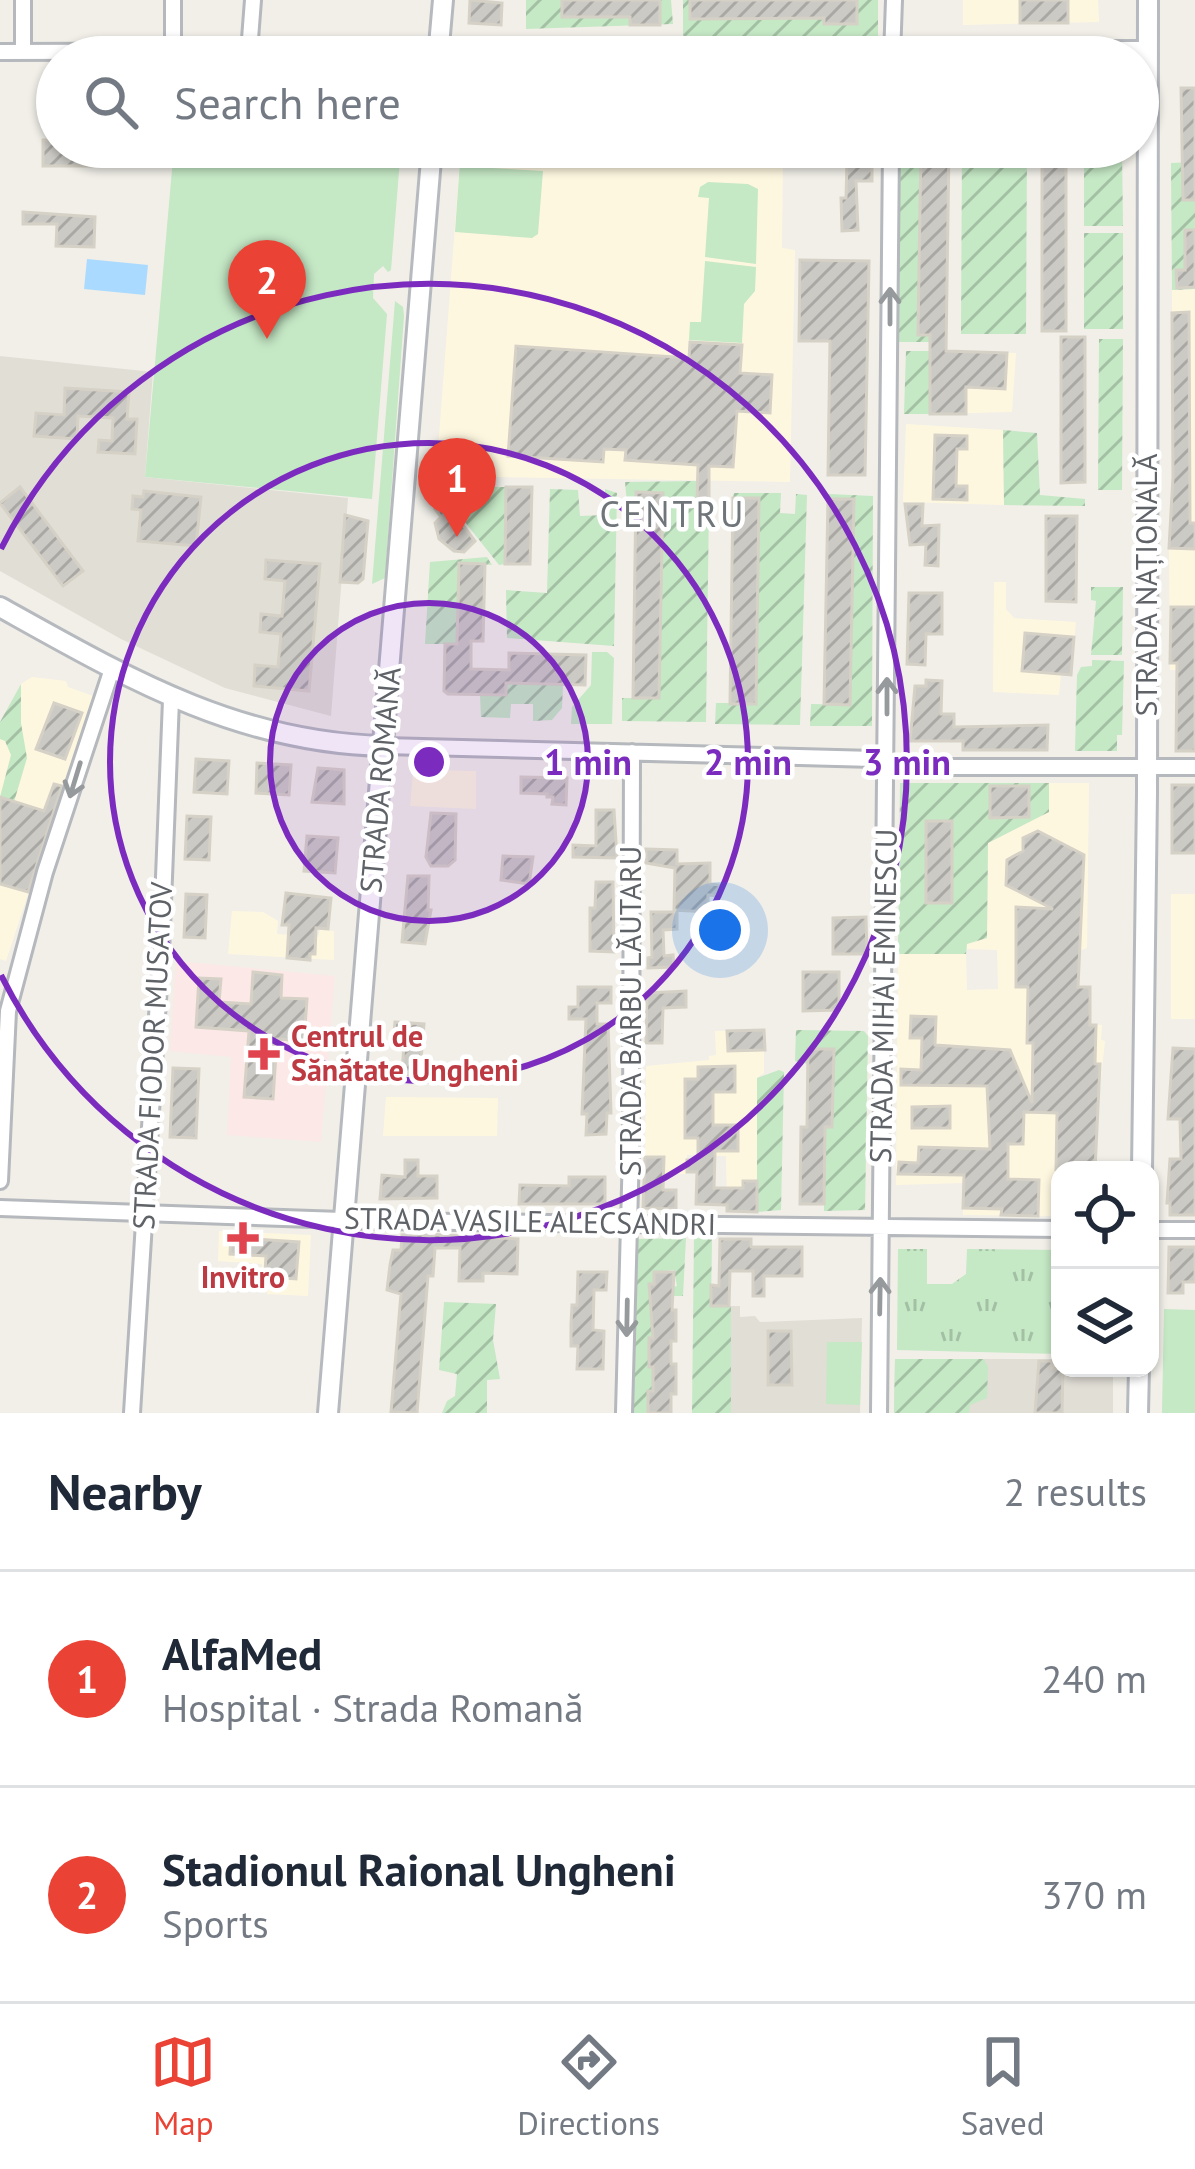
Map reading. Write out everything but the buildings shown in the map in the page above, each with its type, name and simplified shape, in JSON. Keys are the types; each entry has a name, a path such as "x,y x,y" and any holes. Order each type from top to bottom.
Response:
{"main road":[{"path":"440,36 443,0"},
{"name":"STRADA NAȚIONALĂ","path":"1148,0 1148,36"},
{"name":"STRADA ROMANĂ","path":"328,1413 430,168"},
{"name":"STRADA NAȚIONALĂ","path":"1142,1161 1148,168"},
{"path":"0,607 171,700 279,732 356,746 384,746"},
{"path":"1138,1413 1139,1377"}],"street":[{"path":"23,0 23,52"},
{"path":"173,0 173,36"},
{"path":"250,36 253,0"},
{"path":"893,36 894,0"},
{"path":"0,52 36,52"},
{"name":"STRADA MIHAI EMINESCU","path":"879,1413 891,168"},
{"path":"0,1181 8,1011 45,872 112,669"},
{"name":"STRADA FIODOR MUSATOV","path":"132,1413 161,953 171,700"},
{"path":"384,746 886,759 898,767 1195,767"},
{"name":"STRADA BARBU LĂUTARU","path":"624,1413 632,752"},
{"name":"STRADA VASILE ALECSANDRI","path":"0,1208 344,1220 1051,1229"},
{"path":"1159,1230 1195,1230"}],"shaded area":[{"path":"963,0 1098,0 1099,22 963,25"},
{"path":"459,168 783,168 782,248 795,250 790,482 436,476"},
{"path":"1195,289 1195,751 1176,751 1177,670 1170,670 1172,290"},
{"path":"930,351 1016,353 1012,412 930,414"},
{"path":"0,356 153,372 145,477 348,498 331,716 225,688 121,639 0,571"},
{"path":"906,424 1003,430 1004,505 903,502"},
{"path":"994,582 1006,582 1006,609 1014,618 1076,622 1071,675 1061,675 1059,695 993,692"},
{"path":"32,677 66,681 68,687 93,696 6,961 0,959 0,739 6,740 21,684"},
{"path":"436,770 476,771 476,809 410,806 413,773 436,774"},
{"path":"1049,783 1089,783 1087,948 1076,952 1079,980 1066,979 1066,987 1090,987 1090,1024 1102,1025 1101,1040 1105,1041 1100,1088 1064,1161 1051,1161 1051,1216 963,1215 963,1183 896,1185 898,954 966,954 967,990 998,989 997,950 967,949 966,944 987,937 988,843 1048,812"},
{"path":"1171,894 1195,894 1195,1019 1171,1019"},
{"path":"232,911 263,912 278,921 277,934 318,937 320,930 334,931 334,960 228,954"},
{"name":"Centrul de Sănătate Ungheni","path":"176,961 335,976 321,1142 227,1135 231,1057 170,1051"},
{"path":"764,1030 764,1073 757,1078 757,1212 727,1211 726,1156 687,1155 686,1174 645,1173 646,1066 709,1060 716,1055 715,1031"},
{"path":"386,1097 498,1098 497,1136 383,1136"},
{"path":"219,1231 311,1235 308,1296 267,1294 268,1288 261,1287 262,1264 218,1261"},
{"path":"731,1306 740,1306 740,1317 755,1316 760,1322 862,1318 860,1413 731,1413"},
{"path":"895,1359 1051,1359 1051,1377 1113,1377 1113,1413 894,1413"}],"green space":[{"path":"526,0 671,0 673,24 526,29"},
{"path":"683,0 690,0 690,19 824,18 825,24 857,24 857,0 878,0 878,36 683,35"},
{"path":"1195,162 1195,289 1172,290 1171,163"},
{"path":"172,168 399,168 391,270 383,266 374,274 373,298 387,314 372,499 145,477"},
{"path":"460,168 543,171 538,234 532,238 455,232"},
{"path":"900,168 921,168 918,334 946,335 946,342 897,342"},
{"path":"962,168 1027,168 1026,334 961,334"},
{"path":"1084,168 1122,168 1123,226 1084,226"},
{"path":"708,182 758,189 756,264 705,257 709,198 698,197 700,187"},
{"path":"1084,233 1123,233 1123,329 1084,329"},
{"path":"705,261 756,267 755,291 744,304 742,343 689,340 690,322 701,322"},
{"path":"395,301 403,307 404,316 385,578 372,584"},
{"path":"1099,339 1123,339 1122,490 1098,490"},
{"path":"906,351 930,351 930,414 904,414"},
{"path":"1003,430 1037,433 1040,495 1085,499 1085,506 1004,505"},
{"path":"697,481 697,502 709,502 706,722 622,721 622,698 658,698 663,493 637,492 636,505 627,503 625,482"},
{"path":"478,487 506,487 505,564 499,565 461,517 473,506"},
{"path":"550,489 578,490 580,516 605,515 605,489 617,493 614,646 507,638 506,590 547,593"},
{"path":"734,493 781,493 780,513 795,514 796,494 807,495 800,725 715,724 716,703 756,703 759,499 733,498"},
{"path":"829,494 873,496 872,726 810,726 811,704 849,705 853,499 828,499"},
{"path":"487,557 492,565 460,563 459,644 425,644 430,562"},
{"path":"1091,587 1123,587 1122,655 1091,655 1096,601 1091,600"},
{"path":"592,652 607,652 614,658 612,724 571,724 572,707 591,685"},
{"path":"1092,660 1124,661 1122,735 1117,735 1117,751 1075,751 1077,675 1081,667 1092,666"},
{"path":"506,683 563,684 562,708 552,720 533,721 533,704 511,704 510,718 481,717 480,695 505,695"},
{"path":"21,684 27,758 14,802 0,797 11,755 0,739 0,722"},
{"path":"900,783 1049,783 1049,812 988,843 987,938 967,944 966,954 898,954"},
{"path":"796,1030 864,1031 868,1036 865,1210 824,1211 825,1127 832,1126 833,1049 809,1049 808,1064 795,1061"},
{"path":"784,1072 781,1210 757,1212 757,1078"},
{"path":"686,1238 683,1296 672,1296 672,1287 677,1286 674,1270 654,1272 654,1284 649,1285 653,1391 648,1392 648,1413 632,1413 636,1239"},
{"path":"694,1238 712,1239 711,1305 731,1306 731,1413 692,1413"},
{"path":"898,1249 927,1249 927,1284 952,1284 966,1274 967,1249 1051,1250 1051,1354 897,1350"},
{"path":"444,1302 496,1304 493,1340 500,1379 487,1380 487,1413 442,1413 455,1396 457,1374 439,1370"},
{"path":"1164,1309 1195,1310 1195,1413 1162,1413"},
{"path":"827,1342 862,1342 860,1405 826,1404"},
{"path":"895,1359 984,1359 987,1398 970,1405 969,1413 894,1413"}],"water":[{"path":"87,259 148,265 145,295 84,289"}],"place":[{"name":"Stadionul Raional Ungheni","path":"267,339"},
{"name":"AlfaMed","path":"457,537"},
{"name":"Centrul de Sănătate Ungheni","path":"264,1054"},
{"name":"Invitro","path":"243,1238"}],"district":[{"name":"CENTRU","path":"673,514"}]}
